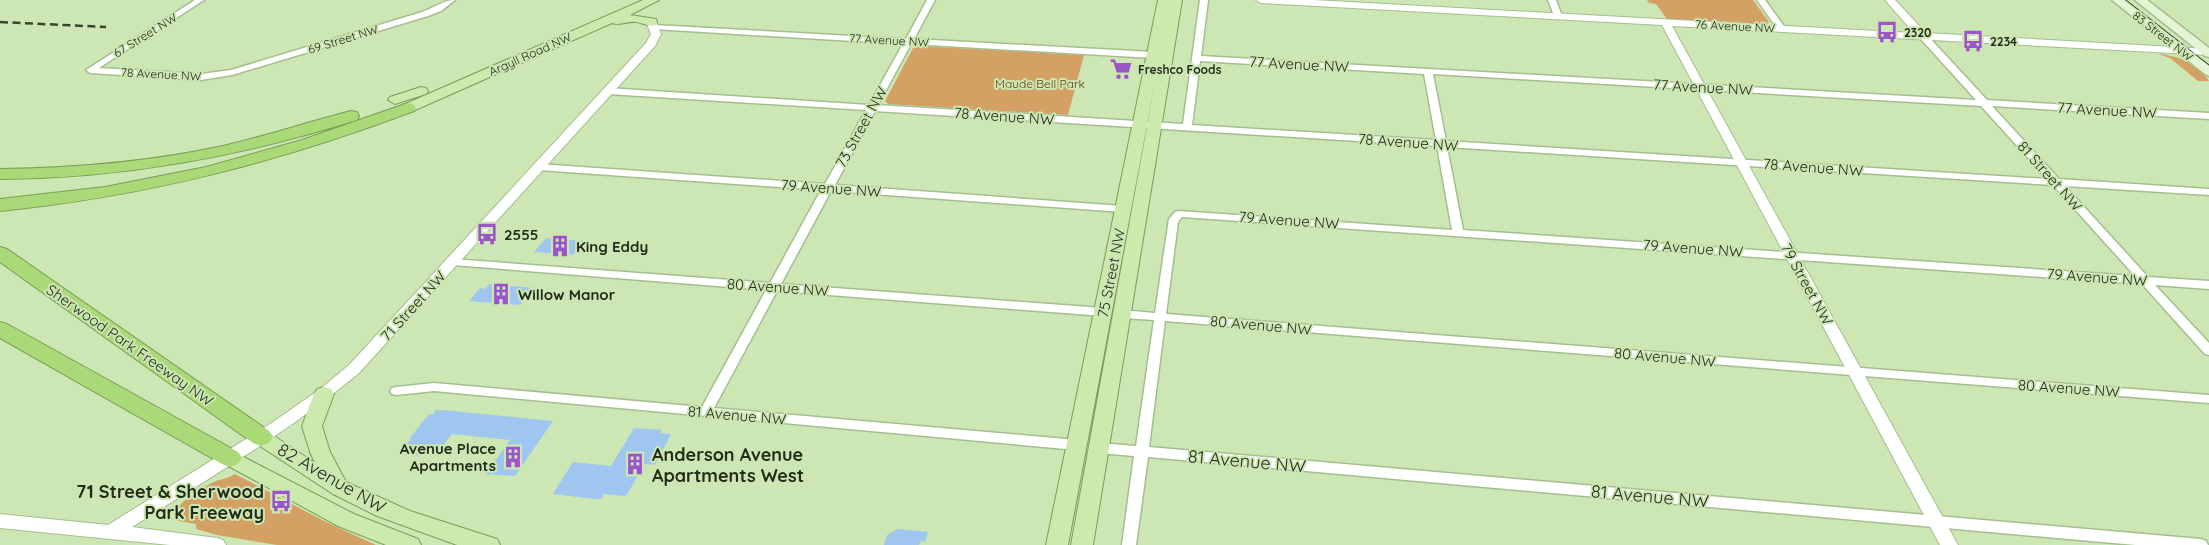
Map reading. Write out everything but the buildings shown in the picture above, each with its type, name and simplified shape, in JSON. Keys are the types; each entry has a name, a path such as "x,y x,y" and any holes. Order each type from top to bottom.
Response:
{"highway":[{"path":"0,174 100,170 213,152 402,104"},
{"path":"0,205 103,194 199,174 317,142 402,104"},
{"name":"Sherwood Park Freeway NW","path":"0,253 261,437"},
{"path":"0,329 230,458"}],"main road":[{"name":"Argyll Road NW","path":"402,104 483,66 636,0"},
{"name":"Argyll Road NW","path":"402,104 595,26 653,0"},
{"path":"653,0 646,8 653,24"},
{"name":"75 Street NW","path":"1084,540 1099,448 1123,209 1147,125 1153,55 1164,0"},
{"name":"75 Street NW","path":"1057,545 1077,445 1112,313 1147,125 1176,0"},
{"name":"83 Street NW","path":"2117,0 2209,72"},
{"name":"83 Street NW","path":"2140,0 2208,52"},
{"path":"595,26 634,18 653,24"},
{"path":"324,394 312,426 320,452 338,486"},
{"name":"82 Avenue NW","path":"261,437 338,486 374,505 407,519 489,545"},
{"name":"82 Avenue NW","path":"230,458 346,520 410,545"}],"street":[{"name":"67 Street NW","path":"90,70 200,0"},
{"name":"69 Street NW","path":"232,72 425,14 438,9 450,0"},
{"name":"73 Street NW","path":"705,412 931,0"},
{"path":"1187,128 1204,0"},
{"name":"76 Avenue NW","path":"1261,0 2208,52"},
{"path":"1552,0 1558,16"},
{"path":"1761,0 1782,28"},
{"name":"81 Street NW","path":"1890,0 2209,351"},
{"name":"79 Street NW","path":"1665,22 1949,545"},
{"name":"77 Avenue NW","path":"653,24 1153,55"},
{"name":"71 Street NW","path":"111,532 230,458 324,394 369,354 653,41 656,34 653,24"},
{"name":"77 Avenue NW","path":"1197,58 2209,116"},
{"name":"78 Avenue NW","path":"90,70 201,77 232,72"},
{"path":"1428,71 1458,232"},
{"name":"78 Avenue NW","path":"608,91 2209,192"},
{"name":"79 Avenue NW","path":"539,167 1123,209"},
{"name":"79 Avenue NW","path":"1160,317 1172,221 1177,215 1186,213 2209,285"},
{"name":"80 Avenue NW","path":"453,262 2209,399"},
{"path":"1129,545 1160,317"},
{"name":"81 Avenue NW","path":"396,391 434,387 1077,445"},
{"name":"81 Avenue NW","path":"1099,448 2202,545"},
{"path":"0,520 217,545"}],"green space":[{"path":"1647,0 1753,0 1769,22 1767,24 1667,19 1656,4 1649,3"},
{"name":"Maude Bell Park","path":"918,46 1084,55 1068,115 888,104 885,101 913,48"},
{"path":"2158,54 2180,58 2193,65 2209,81 2198,81 2170,58"},
{"path":"235,474 326,522 376,545 277,545 217,535 196,529 196,524 178,521 174,517 178,507 195,493 207,485"}],"tram line":[{"path":"2126,0 2209,65"}],"railway":[{"path":"0,22 106,27"}],"place":[{"name":"2320","path":"1887,32"},
{"name":"2234","path":"1973,41"},
{"name":"Freshco Foods","path":"1121,69"},
{"name":"2555","path":"487,234"},
{"name":"King Eddy","path":"560,246"},
{"name":"Willow Manor","path":"501,294"},
{"name":"Avenue Place Apartments","path":"513,457"},
{"name":"Anderson Avenue Apartments West","path":"635,464"},
{"name":"71 Street & Sherwood Park Freeway","path":"281,501"}]}
